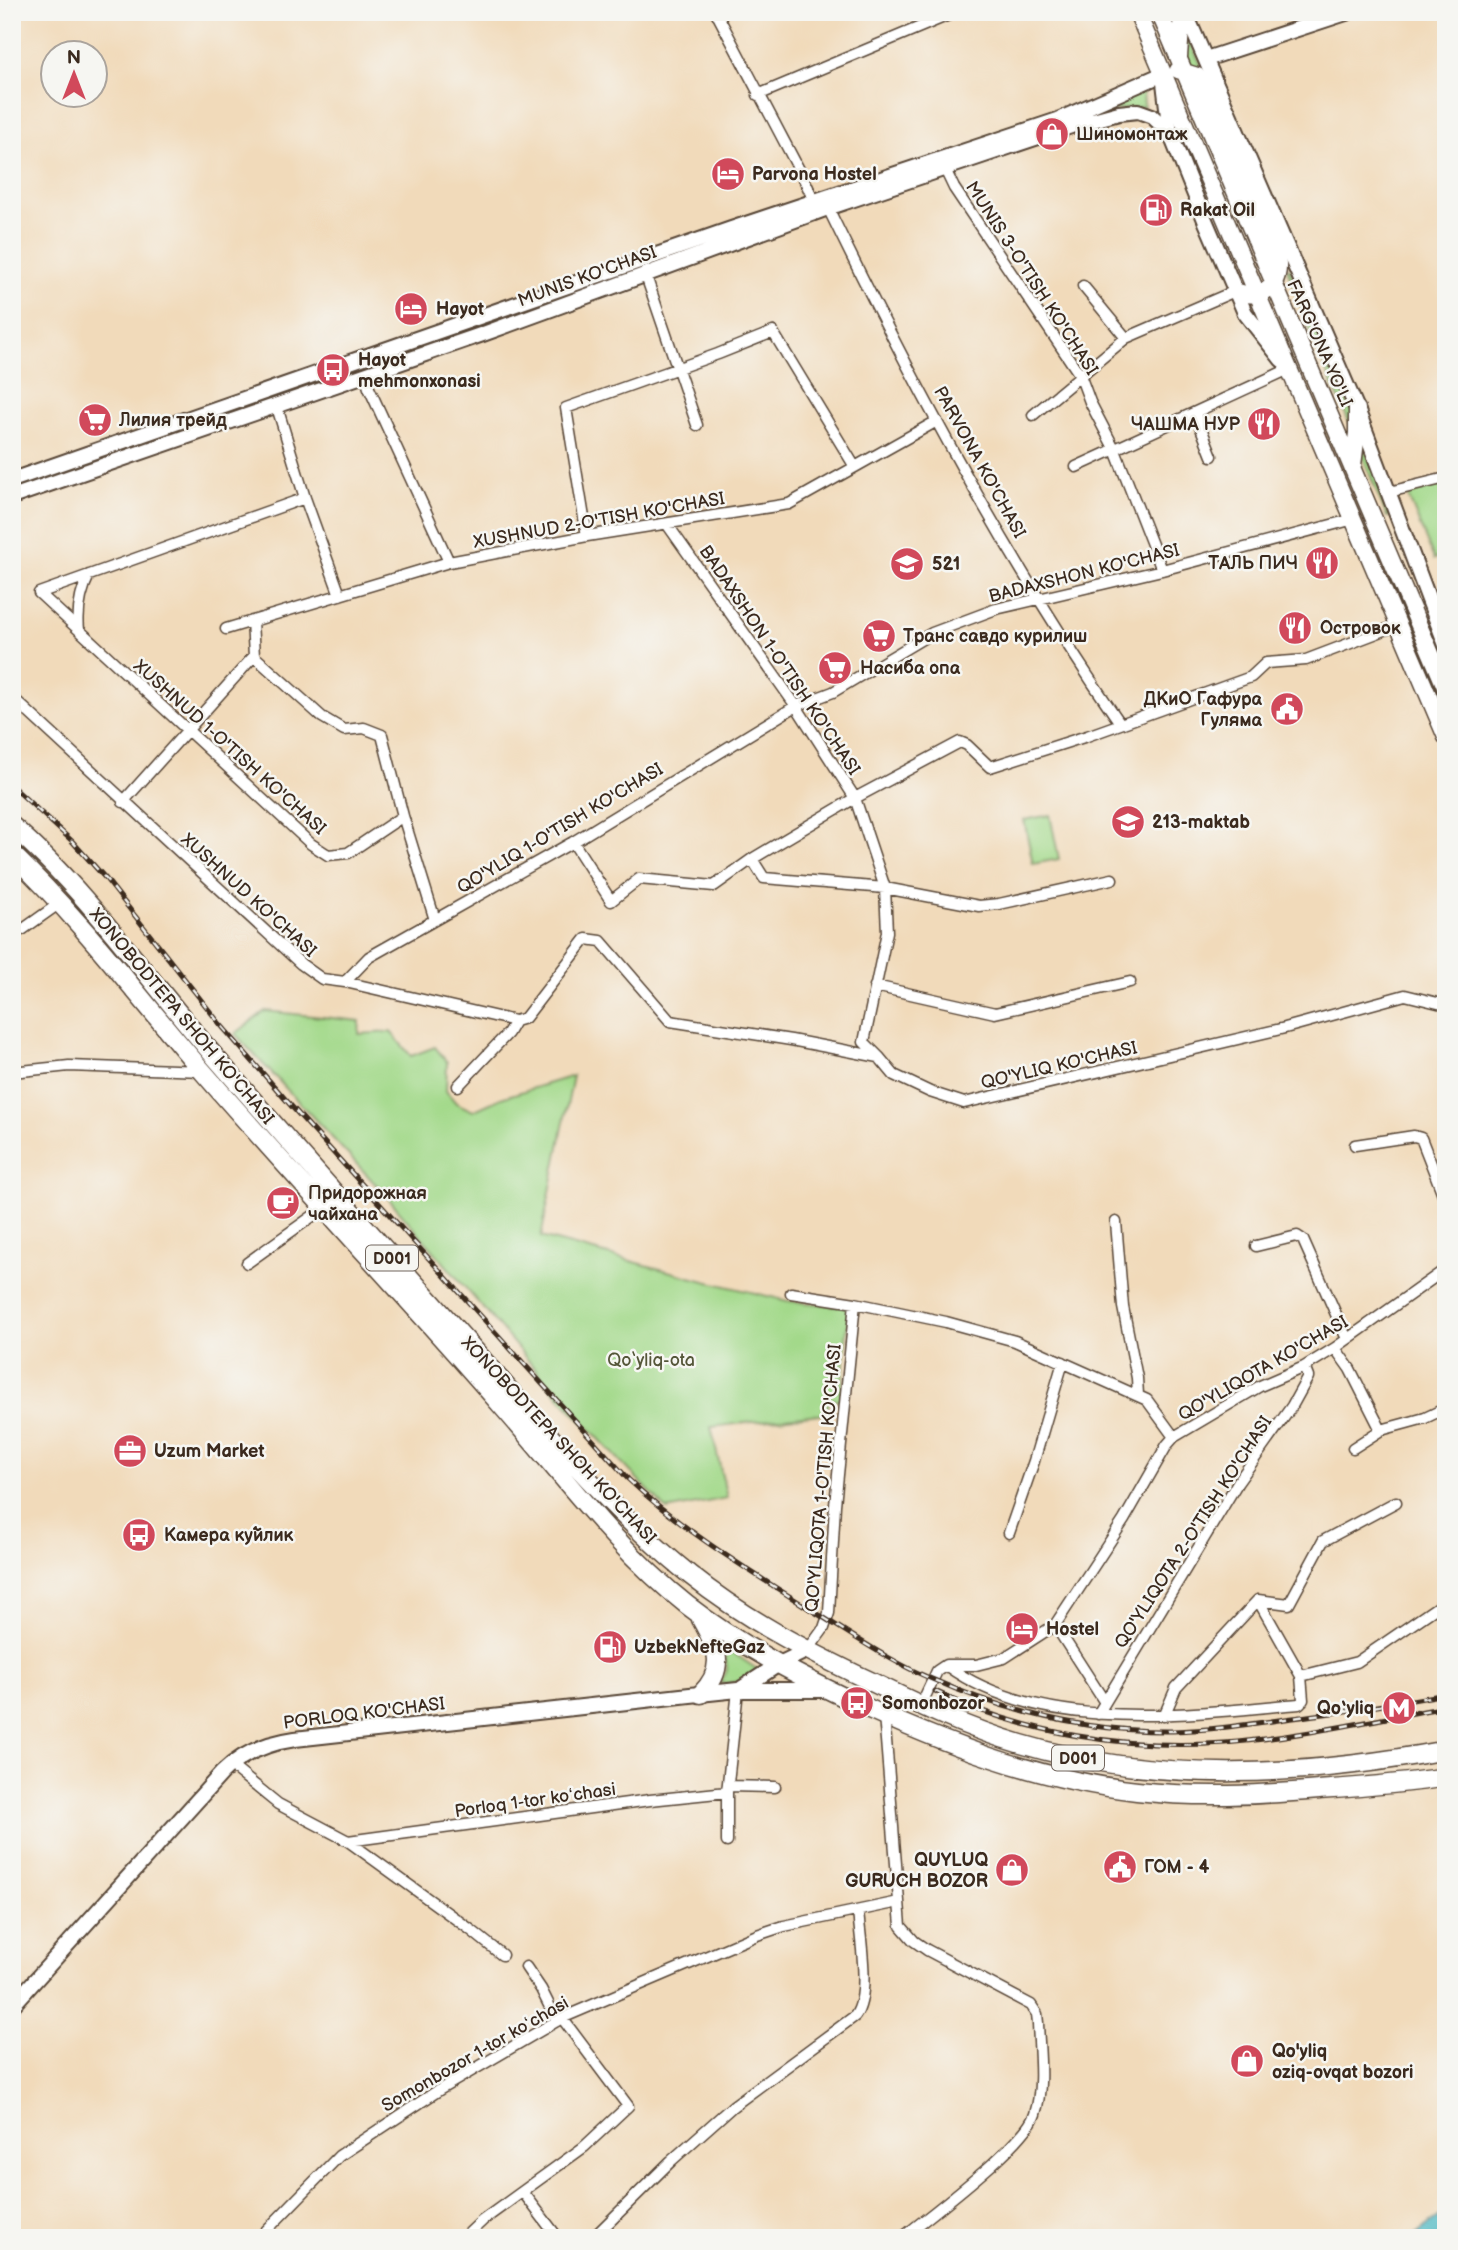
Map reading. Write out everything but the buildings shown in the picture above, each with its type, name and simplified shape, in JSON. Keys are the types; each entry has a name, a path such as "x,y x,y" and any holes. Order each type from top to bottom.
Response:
{"highway":[{"name":"XONOBODTEPA SHOH KO'CHASI","path":"12,826 67,879 501,1405 627,1549 666,1588 698,1613 779,1664 884,1716 1018,1766 1077,1781 1138,1791 1237,1795 1355,1787 1446,1777"},
{"name":"XONOBODTEPA SHOH KO'CHASI","path":"12,854 60,903 202,1071 331,1202 630,1521 680,1566 755,1621 921,1705 982,1731 1023,1745 1109,1763 1175,1770 1240,1772 1369,1763 1446,1750"},
{"path":"698,1613 711,1637 717,1659 715,1675 701,1694"},
{"path":"1369,1763 1446,1758"}],"main road":[{"path":"1137,12 1446,737"},
{"name":"FARG'ONA YO'LI","path":"1159,12 1446,689"},
{"path":"1181,65 1184,12"},
{"path":"1163,74 1181,65"},
{"path":"1181,65 1210,83 1277,256 1280,269 1273,285 1257,294 1236,291"},
{"path":"1353,467 1357,409"},
{"path":"1330,413 1372,447"}],"street":[{"path":"716,12 814,201"},
{"path":"758,95 956,12"},
{"path":"1184,12 1206,59 1210,83 1357,409 1446,645"},
{"path":"1206,59 1306,19 1343,13"},
{"path":"1076,467 1289,369 1245,313 1170,133 1163,74"},
{"name":"MUNIS KO'CHASI","path":"12,497 277,407 646,276 1058,120 1163,74"},
{"name":"MUNIS KO'CHASI","path":"12,480 814,201 1129,111 1147,113 1170,133"},
{"name":"MUNIS 3-O'TISH KO'CHASI","path":"943,164 954,188 1080,375 1090,402 1115,450 1162,570"},
{"name":"PARVONA KO'CHASI","path":"828,208 937,421 1038,598 1120,723"},
{"path":"602,274 608,289"},
{"path":"646,276 697,425"},
{"path":"1083,286 1126,338"},
{"path":"1033,415 1126,338 1236,291"},
{"path":"477,318 483,334"},
{"path":"587,536 566,408 773,332 855,467"},
{"path":"360,360 369,388 406,473 449,562"},
{"path":"277,407 305,498 340,595"},
{"path":"1195,413 1212,456"},
{"name":"XUSHNUD 2-O'TISH KO'CHASI","path":"226,629 449,562 587,536 789,505 937,421"},
{"path":"1389,492 1446,478"},
{"name":"XUSHNUD 1-O'TISH KO'CHASI","path":"305,498 39,593 311,844 328,855 348,853 403,816"},
{"name":"BADAXSHON KO'CHASI","path":"796,706 834,692 932,633 996,609 1162,570 1354,519"},
{"name":"BADAXSHON 1-O'TISH KO'CHASI","path":"667,524 796,706 855,798 885,888 887,932 864,1042 879,1057"},
{"path":"79,630 78,614 82,589 89,575"},
{"path":"252,621 254,656 322,717 344,730 364,728 382,735 403,816 435,920"},
{"path":"573,842 611,901 639,879 714,886 752,859 855,798 960,743 967,745 990,767 1087,736 1251,677 1266,663 1306,660 1398,625"},
{"path":"123,802 254,656"},
{"name":"XUSHNUD KO'CHASI","path":"12,697 301,964 322,979 345,982 513,1026"},
{"name":"QO'YLIQ 1-O'TISH KO'CHASI","path":"345,982 369,957 573,842 796,706"},
{"path":"752,859 764,878 885,888 979,906 999,904 1112,878"},
{"path":"12,932 22,930 60,903"},
{"path":"458,1086 513,1026 525,1018 586,939 601,941 670,1021 879,1057"},
{"path":"875,986 995,1013 1130,982"},
{"name":"QO'YLIQ KO'CHASI","path":"879,1057 894,1075 930,1092 964,1103 1285,1028 1405,995 1446,1005"},
{"path":"12,1072 69,1066 202,1071"},
{"path":"1354,1145 1414,1136 1421,1138 1446,1202"},
{"path":"247,1263 331,1202"},
{"path":"1116,1222 1123,1307 1138,1395"},
{"path":"1256,1246 1297,1236 1303,1240 1347,1339"},
{"name":"QO'YLIQOTA KO'CHASI","path":"946,1665 976,1665 1004,1658 1055,1625 1124,1520 1174,1437 1260,1386 1304,1367 1335,1348 1446,1269"},
{"path":"791,1293 855,1303 989,1333 1063,1362 1147,1400 1174,1437"},
{"name":"QO'YLIQOTA 1-O'TISH KO'CHASI","path":"808,1650 820,1634 829,1613 835,1505 855,1303"},
{"path":"1335,1348 1350,1369 1381,1430"},
{"path":"1009,1532 1034,1461 1063,1362"},
{"name":"QO'YLIQOTA 2-O'TISH KO'CHASI","path":"1098,1714 1238,1482 1292,1406 1308,1377 1304,1367"},
{"path":"1353,1448 1381,1430 1425,1418 1446,1408"},
{"path":"1258,1600 1289,1604 1323,1541 1396,1502"},
{"path":"921,1705 937,1671 946,1665 971,1683 1032,1703 1098,1714 1164,1716 1298,1704 1303,1700 1301,1676 1258,1600"},
{"path":"1164,1716 1176,1688 1258,1600"},
{"path":"1301,1676 1357,1662 1446,1601"},
{"path":"1055,1625 1104,1701"},
{"path":"727,1842 727,1789 738,1690 779,1664 808,1650"},
{"name":"PORLOQ KO'CHASI","path":"12,2006 230,1765 252,1751 295,1739 738,1690 831,1691"},
{"path":"884,1716 901,1926 914,1941 941,1958 1025,2001 1037,2014 1039,2082 1036,2110 1030,2125 1022,2136 902,2238"},
{"path":"230,1765 278,1804 348,1841 502,1955"},
{"name":"Porloq 1-tor koʻchasi","path":"348,1841 727,1789 775,1787"},
{"name":"Somonbozor 1-tor koʻchasi","path":"259,2238 310,2184 352,2146 439,2090 560,2019 757,1935 796,1923 899,1902"},
{"path":"593,2238 671,2161 733,2106 860,2011 863,1993 858,1911"},
{"path":"464,2238 483,2220 584,2147 628,2106 560,2019 526,1967"},
{"path":"523,2192 558,2238"}],"green space":[{"path":"1189,39 1205,73 1189,63 1186,53"},
{"path":"1143,89 1144,107 1104,111 1106,104"},
{"path":"1290,268 1354,417 1349,422 1311,335 1287,269"},
{"path":"595,283 597,288 500,322 498,317"},
{"path":"471,326 473,331 383,362 381,357"},
{"path":"336,374 338,379 12,492 12,485"},
{"path":"1363,444 1381,484 1390,516 1387,517 1359,448"},
{"path":"1446,483 1446,555 1434,559 1407,494"},
{"path":"1050,815 1059,859 1033,864 1024,820"},
{"name":"Qo‘yliq-ota","path":"265,1011 360,1021 359,1034 391,1032 411,1056 435,1047 447,1062 446,1091 456,1103 473,1111 501,1098 573,1076 541,1237 788,1301 849,1307 841,1400 829,1399 827,1413 711,1427 727,1498 667,1510 564,1402 382,1191 235,1034"},
{"path":"724,1647 757,1669 751,1680 720,1684 727,1669"}],"water":[{"path":"1446,2211 1446,2238 1411,2238"}],"railway":[{"path":"12,786 72,841 106,879 220,1024 293,1108 628,1479 692,1532 784,1593 916,1672 990,1702 1080,1724 1142,1730 1209,1729 1348,1711 1446,1694"},
{"path":"935,1691 969,1706 1040,1728 1077,1736 1151,1744 1188,1745 1253,1740 1446,1707"}],"place":[{"name":"Шиномонтаж","path":"1052,134"},
{"name":"Parvona Hostel","path":"728,174"},
{"name":"Rakat Oil","path":"1156,210"},
{"name":"Hayot","path":"411,309"},
{"name":"Hayot mehmonxonasi","path":"333,370"},
{"name":"Лилия трейд","path":"95,420"},
{"name":"ЧАШМА НУР","path":"1264,424"},
{"name":"ТАЛЬ ПИЧ","path":"1322,563"},
{"name":"521","path":"907,564"},
{"name":"Островок","path":"1295,628"},
{"name":"Транс савдо курилиш","path":"879,636"},
{"name":"Насиба опа","path":"835,668"},
{"name":"ДКиО Гафура Гуляма","path":"1287,709"},
{"name":"213-maktab","path":"1128,822"},
{"name":"Придорожная чайхана","path":"283,1203"},
{"name":"Uzum Market","path":"130,1451"},
{"name":"Камера ку́йлик","path":"139,1535"},
{"name":"Hostel","path":"1022,1629"},
{"name":"UzbekNefteGaz","path":"610,1647"},
{"name":"Somonbozor","path":"857,1703"},
{"name":"Qo‘yliq","path":"1399,1708"},
{"name":"ГОМ - 4","path":"1120,1867"},
{"name":"QUYLUQ GURUCH BOZOR","path":"1012,1870"},
{"name":"Qo'yliq oziq-ovqat bozori","path":"1247,2061"}]}
